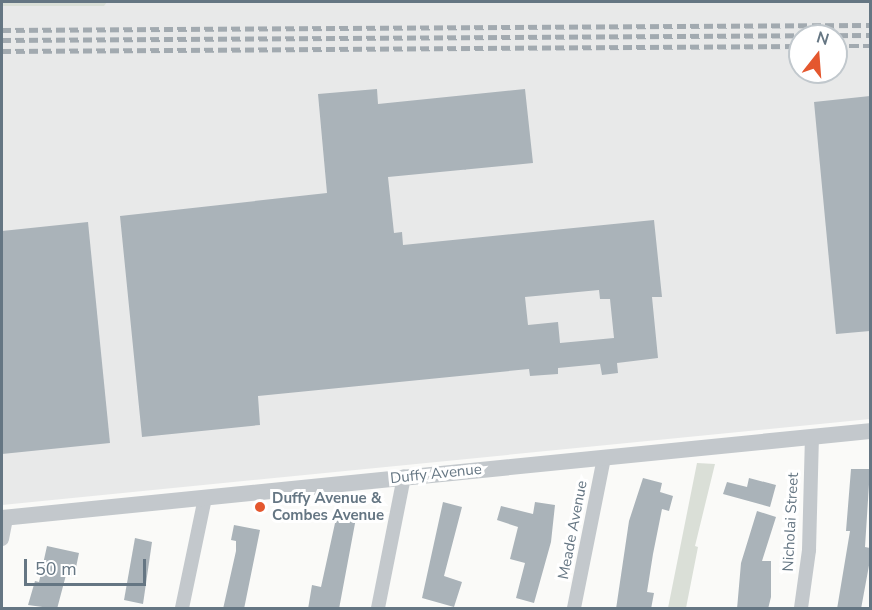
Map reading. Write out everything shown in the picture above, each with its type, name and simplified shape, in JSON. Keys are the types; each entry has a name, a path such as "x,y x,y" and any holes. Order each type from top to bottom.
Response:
{"street":[{"name":"Duffy Avenue","path":"4,518 870,431"},
{"name":"Nicholai Street","path":"801,609 808,550 812,437"},
{"name":"Meade Avenue","path":"573,609 604,458"},
{"path":"378,609 404,477"},
{"path":"182,609 205,498"},
{"path":"2,539 4,518"}],"shaded area":[{"path":"2,2 870,2 870,419 2,505"},
{"path":"2,2 107,2 104,6 2,6"},
{"path":"697,463 715,464 695,546 698,547 686,608 668,608"}],"building":[{"path":"377,89 378,104 525,89 533,163 388,177 394,233 402,232 403,245 654,220 662,297 652,297 658,358 617,363 618,373 602,375 600,364 558,368 558,374 530,376 529,369 258,396 260,425 142,437 120,216 327,193 318,94","holes":["599,290 600,299 610,299 614,338 560,343 558,322 528,325 525,297"]},
{"path":"870,96 870,331 836,334 814,102"},
{"path":"88,222 110,443 2,454 2,231"},
{"path":"851,469 870,469 865,547 870,548 870,560 861,609 837,609 850,531 846,531"},
{"path":"643,478 662,483 660,492 673,496 669,511 662,509 653,554 647,592 654,593 651,609 616,609 629,521"},
{"path":"749,478 776,485 770,507 723,494 727,482 747,487"},
{"path":"443,502 462,507 444,576 462,582 454,607 422,598"},
{"path":"535,502 555,505 551,542 534,603 516,598 525,563 510,559 518,527 497,520 501,506 533,514"},
{"path":"757,511 776,517 762,561 771,561 771,597 768,609 737,609 741,563"},
{"path":"337,514 356,518 339,609 308,609 312,585 321,587"},
{"path":"234,525 260,530 244,609 223,609 236,551 236,541 231,540"},
{"path":"135,538 152,542 143,604 124,600"},
{"path":"47,546 79,553 74,577 66,575 57,609 28,605 35,581 39,582"}],"railway":[{"path":"2,30 870,25"},
{"path":"2,40 870,35"},
{"path":"2,51 788,46"},
{"path":"848,46 870,46"}],"place":[{"name":"Duffy Avenue & Combes Avenue","path":"260,507"}]}
